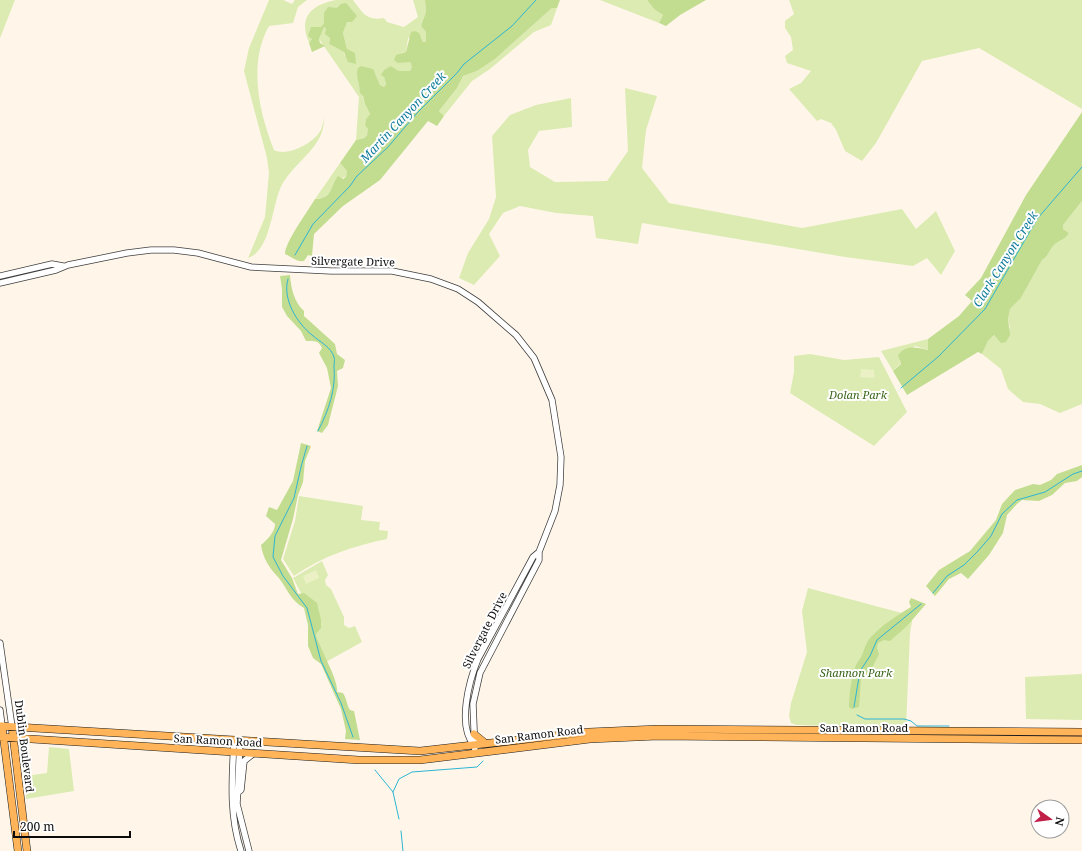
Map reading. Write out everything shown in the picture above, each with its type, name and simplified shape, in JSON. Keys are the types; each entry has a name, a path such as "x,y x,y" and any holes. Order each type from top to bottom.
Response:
{"main road":[{"name":"San Ramon Road","path":"1,726 411,751 589,732 658,729 1082,732"},
{"name":"Dublin Boulevard","path":"1,726 18,851"},
{"name":"Dublin Boulevard","path":"12,727 27,851"},
{"name":"San Ramon Road","path":"474,734 485,743"},
{"name":"San Ramon Road","path":"2,737 358,760 400,761 420,760 590,739 658,736 1082,740"}],"street":[{"name":"Silvergate Drive","path":"0,283 56,270 63,266 127,253 150,250 174,250 198,253 251,268 331,271 392,271 431,279 458,289 478,302 516,335 534,358 552,400 561,457 560,485 551,523 539,552 539,560 480,673 473,704 475,753"},
{"name":"Silvergate Drive","path":"0,276 52,264 63,266"},
{"name":"Silvergate Drive","path":"474,745 469,740 465,711 467,693 473,672 478,659 533,557 539,552"},
{"name":"Dublin Boulevard","path":"0,643 12,727"},
{"name":"Dublin Boulevard","path":"0,710 1,726"},
{"path":"237,741 231,804 235,830 241,851"},
{"path":"236,752 239,813 249,851"},
{"path":"237,793 241,790 244,761 254,753"}],"green space":[{"path":"0,0 15,0 0,38"},
{"path":"269,0 283,0 292,4 295,0 307,0 298,7 293,23 269,26 263,40 259,56 257,72 260,104 274,150 279,152 292,151 305,145 319,133 322,128 324,118 323,129 314,147 285,179 280,189 266,238 255,254 248,258 265,217 269,173 267,158 244,71 249,48"},
{"path":"336,0 353,0 362,12 369,17 378,19 384,18 387,22 404,27 418,17 413,0 425,0 426,12 421,26 426,32 426,42 423,42 421,37 408,38 406,52 401,53 405,62 410,62 412,67 410,71 399,71 391,66 384,77 386,84 384,87 380,85 375,74 358,82 370,114 366,119 365,124 368,129 367,134 363,138 356,140 359,97 319,39 324,26 330,38 329,44 344,52 345,57 347,49 343,33 347,22 337,8 324,20 321,27 311,27 312,39 309,43 306,34 306,19 309,14 320,5"},
{"path":"425,0 560,0 557,8 552,8 495,59 477,71 463,76 457,88 439,111 444,116 437,126 428,121 380,180 343,206 314,234 312,256 308,255 304,261 294,259 285,254 293,234 315,199 329,194 338,176 343,179 346,177 347,171 340,163 356,140 364,138 367,135 368,129 365,125 366,119 370,114 363,96 360,93 357,74 358,68 361,66 373,69 380,85 384,87 386,84 384,77 381,75 384,70 391,66 399,71 410,71 412,67 410,62 398,63 394,60 396,55 406,52 411,32 415,31 419,33 423,42 426,42 426,32 421,26 426,12"},
{"path":"600,0 647,0 654,9 663,15 659,23"},
{"path":"647,0 706,0 680,15 666,26 659,23 663,15 654,9"},
{"path":"789,0 1082,0 1082,109 979,48 922,61 876,143 862,161 845,151 836,130 831,123 821,119 817,121 789,89 801,83 811,71 787,63 785,56 793,50 791,37 785,28 785,21 794,14"},
{"path":"346,3 357,16 352,22 347,22 343,33 347,49 355,53 356,64 348,62 344,52 329,44 330,38 325,34 326,29 324,27 319,39 320,43 325,46 312,52 309,43 312,39 308,36 311,27 321,27 324,23 324,13 328,7 337,8 341,4"},
{"path":"552,8 557,8 551,25 534,32 490,69 472,81 444,116 439,111 457,88 463,76 477,71 495,59"},
{"path":"625,88 657,96 646,130 642,168 669,203 802,228 902,209 916,229 936,211 955,251 941,275 927,258 913,266 845,257 642,223 638,244 596,238 593,216 556,213 520,206 503,213 489,234 500,256 474,285 459,278 468,253 489,219 496,197 492,136 510,115 536,105 571,98 572,127 539,131 528,150 530,167 555,182 607,181 628,151"},
{"path":"1082,112 1082,201 1063,225 1063,229 1069,233 1066,237 1054,245 1046,257 1042,260 1021,298 1010,309 1008,319 1010,335 1006,342 1001,343 994,335 988,341 982,354 978,352 907,395 893,371 901,364 898,355 905,349 909,348 928,350 928,339 959,316 972,301 965,295 981,278 1026,195"},
{"path":"340,163 347,171 346,177 336,179 334,187 329,193 323,197 315,199"},
{"path":"1082,201 1082,404 1060,413 1040,404 1023,402 1008,389 1001,369 982,354 988,341 994,335 998,339 1010,328 1008,319 1010,309 1021,298 1042,260 1046,257 1052,247 1069,233 1063,229 1063,225"},
{"path":"290,275 294,294 304,311 304,316 335,344 337,354 345,360 343,368 337,371 338,386 328,425 322,433 317,431 331,388 327,368 319,353 322,348 321,345 316,342 306,341 301,331 287,316 282,307 280,276"},
{"path":"928,339 929,350 915,346 899,361 901,363 893,371 881,351"},
{"name":"Dolan Park","path":"810,354 844,360 879,357 907,412 874,446 790,393 794,372 794,356"},
{"path":"861,369 874,370 874,378 860,377"},
{"path":"301,443 311,446 305,461 303,482 298,495 293,519 281,560 292,578 298,594 304,593 317,603 321,620 321,628 316,634 335,680 337,692 343,693 350,710 354,711 360,740 345,739 346,731 341,709 321,664 313,658 308,646 308,625 304,608 295,601 272,570 265,558 261,545 274,530 275,524 266,516 269,507 277,510 293,481"},
{"path":"1082,465 1082,477 1077,481 1065,483 1052,495 1039,501 1022,500 1017,504 1007,515 1003,533 989,555 968,579 961,573 949,579 935,596 926,586 939,570 970,551 996,520 1002,504 1015,490 1033,484 1040,485 1051,480 1057,474"},
{"path":"299,496 363,506 361,520 380,522 379,530 388,531 387,539 362,545 327,557 294,576 283,559 295,521"},
{"path":"322,561 328,575 325,580 326,585 331,589 344,617 344,625 349,628 355,626 362,642 324,663 309,608 293,578"},
{"path":"316,570 319,578 306,584 303,576"},
{"name":"Shannon Park","path":"808,588 913,616 910,633 906,728 796,725 791,723 789,716 791,703 807,652 802,611"},
{"path":"911,598 926,604 907,626 890,641 884,640 878,643 877,648 879,654 868,676 861,678 859,707 852,709 849,707 852,678 867,643 880,628 911,607 909,602"},
{"path":"1082,674 1082,720 1026,719 1025,677"},
{"path":"49,747 69,749 74,791 26,799 25,776 47,773"}],"waterway":[{"name":"Martin Canyon Creek","path":"295,255 313,224 350,186 357,176 388,147 417,113 464,64 512,26 536,0"},
{"name":"Clark Canyon Creek","path":"901,388 939,356 985,309 1037,219 1082,167"},
{"name":"Martin Canyon Creek","path":"288,279 287,294 296,317 306,330 328,347 333,353 334,358 333,391 318,431"},
{"name":"Martin Canyon Creek","path":"307,446 294,498 275,536 273,557 283,576 307,608 321,661 341,703 353,737"},
{"path":"933,593 947,576 964,565 978,551 991,536 1002,514 1017,500 1045,492 1073,474 1082,471"},
{"path":"854,707 860,671 870,656 877,640 921,604"},
{"path":"857,715 865,719 904,719 911,721 917,726 949,726"},
{"name":"Clark Canyon Creek","path":"393,792 399,779 412,772 477,767 483,761"},
{"name":"Martin Canyon Creek","path":"375,770 393,792 399,819"},
{"path":"401,831 403,851"}]}
